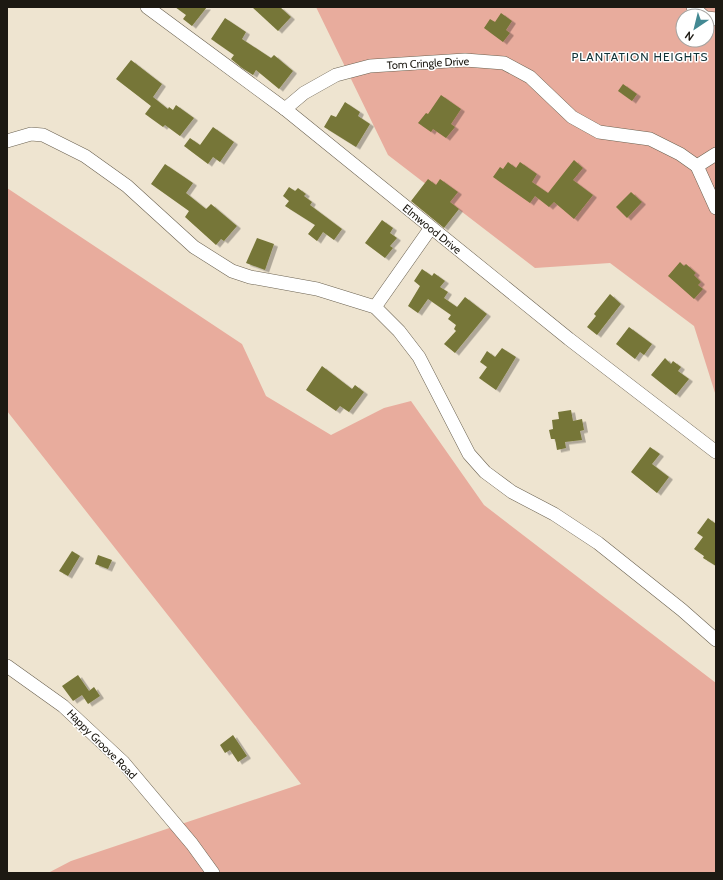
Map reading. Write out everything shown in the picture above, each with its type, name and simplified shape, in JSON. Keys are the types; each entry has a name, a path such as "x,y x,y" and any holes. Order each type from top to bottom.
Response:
{"street":[{"name":"Elmwood Drive","path":"147,7 285,109 430,229 569,340 716,452"},
{"name":"Tom Cringle Drive","path":"285,109 304,93 336,74 370,66 465,60 504,63 530,77 572,117 599,132 650,139 680,154 697,166"},
{"path":"8,140 30,134 43,135 86,156 127,186 194,247 232,271 250,277 317,288 375,307 400,331 419,357 469,454 484,472 512,492 554,514 598,543 682,610 716,640"},
{"path":"716,154 697,166 716,208"},
{"path":"375,307 430,229"},
{"name":"Happy Groove Road","path":"7,666 63,706 123,762 192,844 213,873"}],"shaded area":[{"path":"316,7 716,7 716,396 694,326 610,263 535,268 388,155"},
{"path":"7,188 242,344 266,396 331,435 384,408 411,401 484,505 716,683 716,873 48,873 71,861 301,784 7,411"}],"building":[{"path":"175,7 207,7 192,26 183,19 186,15"},
{"path":"252,7 280,7 291,17 278,31"},
{"path":"501,13 512,21 506,30 510,33 503,42 484,28 490,19 495,22"},
{"path":"225,18 246,32 242,39 271,58 274,55 293,71 279,89 256,70 253,75 242,68 231,59 234,55 211,39"},
{"path":"131,60 162,84 153,97 168,109 169,107 173,110 176,105 194,118 180,136 165,125 163,127 145,114 151,106 116,79"},
{"path":"623,84 637,94 632,101 618,91"},
{"path":"441,95 461,109 451,124 455,127 446,138 433,129 431,132 418,123 426,113 428,114"},
{"path":"345,102 360,112 358,116 370,124 356,147 324,127 331,115 336,117"},
{"path":"213,127 234,142 220,162 213,157 208,164 184,146 190,138 200,145"},
{"path":"574,160 583,168 573,180 593,195 574,219 554,202 549,207 535,196 530,203 493,177 500,167 503,169 508,162 516,168 520,162 537,174 532,182 548,193"},
{"path":"165,164 193,183 186,193 206,209 211,204 237,226 224,241 221,239 216,245 185,217 189,211 151,184"},
{"path":"428,179 436,185 440,179 458,192 450,202 459,209 444,228 411,201"},
{"path":"289,187 295,191 298,188 306,194 304,196 312,202 310,205 342,229 334,240 323,232 317,241 308,234 315,225 285,206 289,201 283,196"},
{"path":"631,192 642,202 627,218 616,207"},
{"path":"382,220 393,228 390,233 397,238 390,246 393,248 385,258 365,243"},
{"path":"257,238 274,244 265,270 246,263"},
{"path":"680,262 684,266 686,264 696,273 694,275 701,282 698,285 703,289 694,299 668,276"},
{"path":"422,269 432,276 434,273 445,281 440,287 448,292 444,298 457,307 465,297 487,314 455,353 444,344 456,331 454,329 456,325 448,319 451,315 428,299 418,313 408,306 420,286 414,281"},
{"path":"610,294 621,304 597,335 587,327 596,316 594,314"},
{"path":"629,327 652,344 644,355 640,352 635,359 616,344"},
{"path":"502,348 516,357 496,390 479,378 487,367 480,362 487,351 495,357"},
{"path":"665,358 671,364 673,361 681,367 678,371 689,379 676,395 651,375"},
{"path":"322,366 352,389 355,385 364,392 349,412 340,406 336,411 306,390"},
{"path":"571,410 573,421 582,419 584,430 580,431 582,440 565,442 566,448 557,450 555,439 551,439 549,430 553,429 552,420 559,419 558,412"},
{"path":"650,447 660,454 652,464 669,477 657,493 631,472"},
{"path":"708,518 716,524 716,566 703,558 704,556 694,549 703,537 697,533"},
{"path":"72,551 80,556 68,576 59,571"},
{"path":"98,555 112,560 108,569 95,564"},
{"path":"78,675 89,691 94,687 100,696 88,704 82,695 73,701 62,686"},
{"path":"233,735 247,756 238,762 230,750 225,753 220,745"}],"district":[{"name":"PLANTATION HEIGHTS","path":"640,57"}]}
